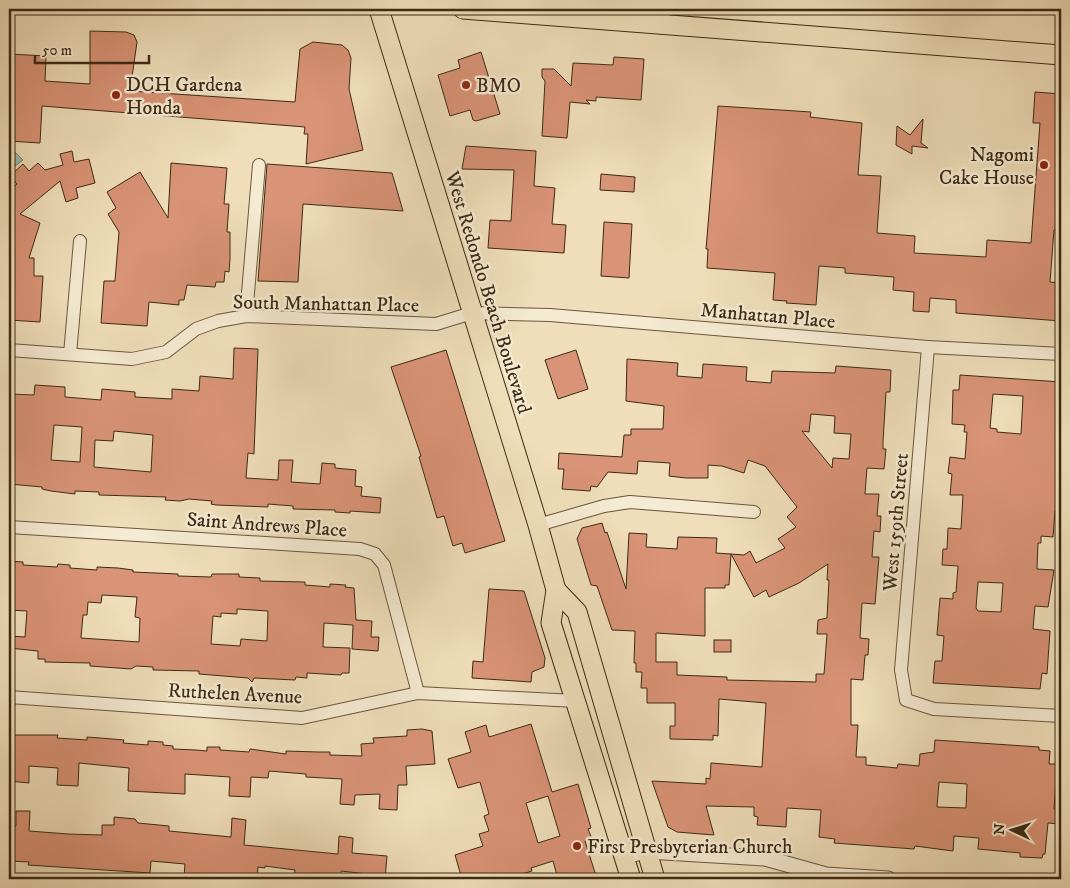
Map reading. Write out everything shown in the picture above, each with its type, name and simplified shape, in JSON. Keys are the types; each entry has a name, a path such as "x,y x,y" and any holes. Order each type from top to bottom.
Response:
{"main road":[{"name":"West Redondo Beach Boulevard","path":"378,9 538,525 556,590 552,623 631,879"},
{"path":"463,9 662,17 1061,55"},
{"name":"West Redondo Beach Boulevard","path":"556,590 577,612 655,879"}],"street":[{"path":"246,316 259,165"},
{"path":"70,354 80,241"},
{"name":"South Manhattan Place","path":"9,350 132,359 166,352 196,329 218,321 246,316 436,324 472,313"},
{"name":"Manhattan Place","path":"472,313 559,315 928,347 1061,354"},
{"name":"West 159th Street","path":"928,347 901,670 906,700 934,708 1061,716"},
{"path":"538,525 604,506 630,502 754,512"},
{"name":"Saint Andrews Place","path":"9,527 360,549 375,554 384,565 418,693"},
{"name":"Ruthelen Avenue","path":"9,697 302,718 418,693 576,702"},
{"path":"624,856 647,851 765,858 826,875 888,879"}],"water":[{"path":"14,151 23,160 9,171 9,154"}],"building":[{"name":"DCH Gardena Honda","path":"90,31 126,32 134,35 137,42 130,91 295,102 300,49 313,42 342,45 348,50 351,58 349,89 363,150 306,164 308,134 304,134 305,127 42,106 40,143 9,141 9,54 46,56 45,81 90,84"},
{"path":"481,52 500,114 476,121 473,120 470,110 450,116 438,75 460,68 458,60"},
{"path":"614,57 644,59 641,100 596,97 596,101 586,100 590,104 570,102 567,138 542,136 545,81 542,77 542,69 554,69 571,86 573,63 613,65"},
{"path":"1035,92 1061,94 1061,168 1058,230 1054,230 1050,282 1061,283 1061,321 956,313 956,300 930,298 929,312 913,311 914,292 893,290 894,277 845,273 845,268 819,266 816,305 786,303 787,301 773,300 775,273 707,268 708,249 706,249 718,106 811,112 810,117 862,123 858,175 881,176 877,233 915,236 914,253 986,257 987,240 1031,243 1040,123 1033,123"},
{"path":"923,119 921,143 928,148 912,146 912,154 896,145 897,126 910,135"},
{"path":"466,146 536,151 534,186 555,188 552,224 566,225 564,253 488,248 490,220 511,221 514,170 462,169"},
{"path":"72,151 74,162 89,159 95,183 76,188 78,198 66,202 60,181 20,214 40,223 29,258 34,258 34,276 43,276 40,322 9,320 9,191 17,184 10,176 23,164 29,171 38,163 45,170 63,165 60,154"},
{"path":"171,163 227,168 224,204 229,204 227,232 230,232 229,272 225,271 224,282 216,282 215,287 187,285 184,300 179,300 179,305 149,302 147,326 101,323 104,281 115,281 119,232 108,214 116,208 107,192 140,172 168,218"},
{"path":"267,164 392,173 403,211 303,204 298,282 258,281"},
{"path":"601,174 635,177 634,192 600,190"},
{"path":"604,222 632,224 629,278 601,276"},
{"path":"234,348 258,349 254,454 248,453 246,478 278,480 279,460 293,460 291,482 320,484 322,463 335,464 335,468 356,470 355,486 362,487 361,496 381,498 380,513 293,509 293,506 268,504 268,507 216,505 211,504 212,501 189,499 180,501 165,500 166,497 99,495 99,492 75,491 75,494 51,491 42,489 42,487 9,484 14,424 9,424 9,394 34,395 35,385 65,387 65,397 101,400 102,389 135,392 135,397 172,399 172,389 199,391 200,376 233,379","holes":["54,425 82,427 80,462 51,460","114,431 153,435 151,472 94,467 95,440 113,441"]},
{"path":"446,350 505,541 465,553 462,543 453,546 444,516 437,518 419,457 421,456 391,367"},
{"path":"576,350 588,389 558,399 545,360"},
{"path":"627,359 678,363 677,376 702,378 703,364 747,367 746,381 771,383 772,371 835,373 836,366 891,370 890,392 886,392 883,442 883,449 886,449 884,469 867,468 865,494 879,494 877,516 881,516 880,532 874,531 872,557 879,557 875,604 862,603 860,638 869,639 868,655 865,655 863,680 851,679 851,725 858,725 856,757 866,757 866,765 897,768 898,764 919,766 920,754 934,752 935,740 1039,747 1039,750 1050,751 1049,764 1061,764 1061,783 1056,782 1054,809 1061,810 1061,824 1048,823 1045,854 1043,854 1042,858 1020,857 1020,853 978,849 979,838 954,836 953,851 915,846 914,849 834,843 835,839 819,837 821,810 787,808 786,827 757,825 758,817 754,816 754,807 706,806 714,835 677,832 668,827 652,781 706,784 706,778 710,779 711,763 762,767 766,703 719,699 718,736 713,735 713,740 670,739 670,726 675,726 675,703 647,703 647,688 641,688 642,672 636,672 636,663 634,663 635,631 612,630 597,586 591,585 577,539 582,528 602,523 605,533 607,532 626,589 629,533 647,534 646,547 677,549 678,537 717,538 716,553 731,554 744,555 750,551 756,563 785,548 778,539 796,527 787,517 797,507 765,466 748,460 744,473 722,466 708,465 708,478 669,476 670,463 638,461 637,474 608,472 597,487 591,486 590,491 562,489 564,469 558,469 559,453 622,457 624,435 631,435 631,429 663,429 664,406 626,401","holes":["811,414 835,416 834,433 851,434 849,459 833,458 832,468 802,431 809,432","731,554 754,597 766,590 769,597 799,583 828,564 827,618 818,620 817,634 827,634 824,674 816,674 816,682 727,680 727,677 677,675 677,662 656,662 656,633 705,636 705,588 725,588 725,585 729,585","939,782 967,784 966,808 937,807"]},
{"path":"960,375 1061,382 1058,452 1061,452 1061,468 1057,468 1056,491 1060,491 1058,512 1055,511 1053,537 1041,536 1041,543 1038,543 1037,569 1054,570 1048,607 1035,606 1033,629 1050,631 1047,674 1042,673 1040,689 933,683 935,661 942,661 944,636 937,635 940,598 953,599 953,593 956,592 958,566 942,565 943,549 947,549 948,528 961,529 963,495 950,495 952,474 948,473 950,457 965,459 967,432 964,432 965,425 952,424 953,390 959,390","holes":["993,394 1023,396 1021,434 997,432 997,429 990,428","978,582 1003,583 1001,612 978,611 976,608"]},
{"path":"9,561 23,562 23,565 57,567 58,564 70,565 70,568 97,570 97,567 118,568 133,570 133,572 178,574 178,576 211,577 212,574 239,574 239,577 260,578 260,581 305,582 305,585 330,587 330,584 346,585 345,587 354,588 356,620 372,621 371,637 379,637 378,651 352,649 353,625 324,623 323,647 350,648 349,673 342,673 341,675 307,673 307,678 296,677 295,680 254,678 252,682 248,678 199,674 199,671 153,670 153,667 136,666 131,669 90,666 90,663 45,662 45,659 38,659 38,651 9,648 9,636 25,637 27,611 9,610 11,581 9,581","holes":["102,595 137,597 135,617 140,618 139,642 81,638 83,615 87,615 88,602 101,603","237,609 268,611 267,641 241,639 240,646 211,644 213,616 221,617 221,613 237,614"]},
{"path":"489,589 524,591 545,658 544,667 532,672 531,682 472,678 473,661 483,662"},
{"path":"714,640 731,640 731,652 714,652"},
{"path":"531,724 552,792 578,784 591,828 588,829 592,839 585,841 597,879 558,879 553,861 531,868 532,871 505,879 462,879 455,855 483,846 479,834 489,831 484,816 489,814 480,782 458,788 448,759 471,752 465,732 486,725 489,737","holes":["548,796 560,836 538,843 526,803"]},
{"path":"422,729 432,731 435,764 406,766 407,785 398,785 397,810 379,809 380,794 355,795 354,805 340,804 342,779 306,777 306,774 269,771 268,778 251,777 250,797 229,796 230,777 185,774 185,794 128,791 129,768 79,763 78,786 57,785 58,768 29,766 29,783 9,781 9,735 58,735 57,738 87,740 87,737 124,740 123,743 148,745 148,741 163,742 163,745 173,746 173,749 207,751 207,747 220,747 220,750 249,752 250,749 286,754 286,751 330,752 330,755 362,756 361,744 374,743 373,738 407,736 407,730"},
{"path":"16,811 30,811 29,831 102,835 102,825 114,825 114,817 135,819 138,823 169,826 169,831 231,837 232,818 246,820 244,845 338,854 339,836 353,838 352,853 387,856 385,879 372,879 372,876 367,874 341,871 340,879 294,879 295,870 265,866 265,868 258,867 257,879 184,876 185,864 151,861 150,873 28,865 29,862 9,861 9,825 16,826"}],"place":[{"name":"BMO","path":"466,85"},
{"name":"DCH Gardena Honda","path":"116,95"},
{"name":"Nagomi Cake House","path":"1044,165"},
{"name":"First Presbyterian Church","path":"577,846"}]}
